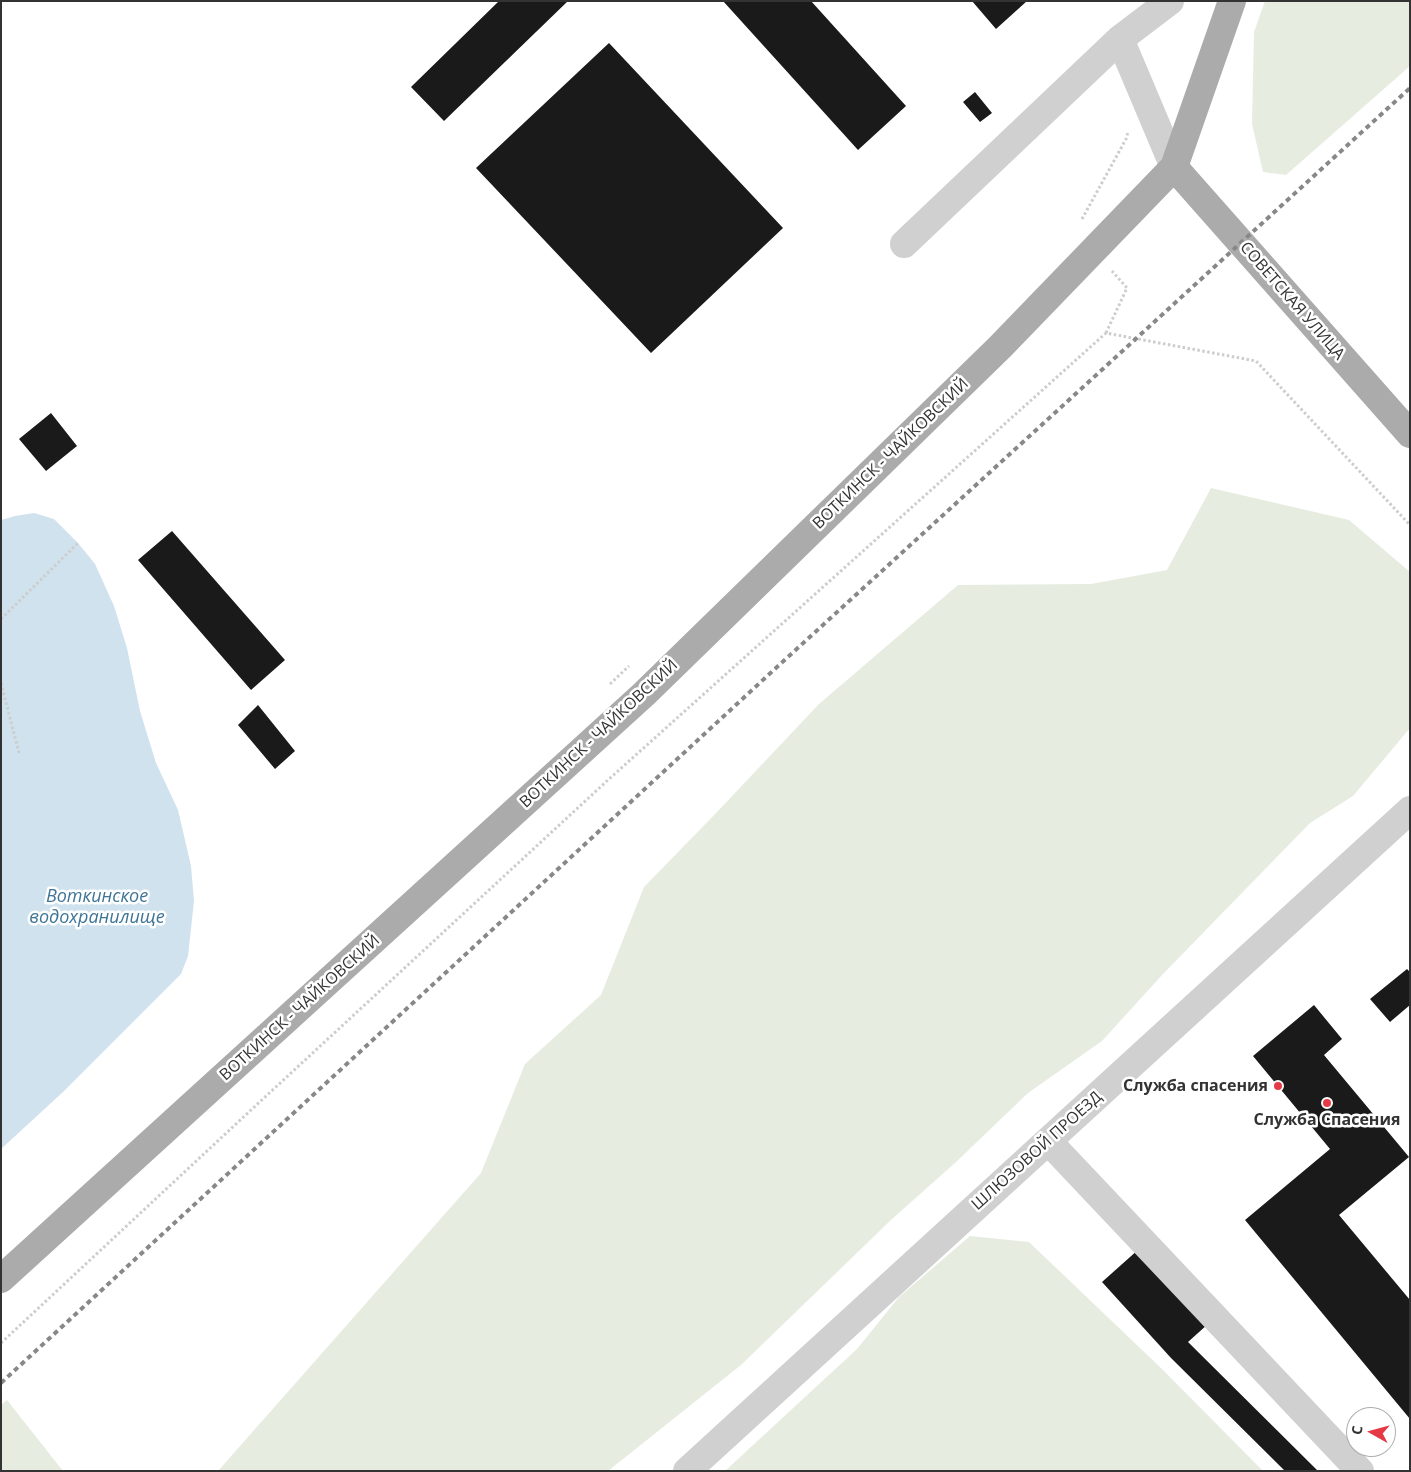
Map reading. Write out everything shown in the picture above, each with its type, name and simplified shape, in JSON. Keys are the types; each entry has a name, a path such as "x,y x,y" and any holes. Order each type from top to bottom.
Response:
{"main road":[{"path":"1174,167 1232,1"},
{"name":"ВОТКИНСК - ЧАЙКОВСКИЙ","path":"1,1279 644,694 1000,347 1174,167"},
{"name":"СОВЕТСКАЯ УЛИЦА","path":"1174,167 1410,434"}],"street":[{"path":"904,244 1120,39 1170,1"},
{"path":"1120,39 1174,167"},
{"name":"ШЛЮЗОВОЙ ПРОЕЗД","path":"687,1471 1410,810"},
{"path":"1048,1141 1360,1471"}],"path":[{"path":"1,1343 608,780 1106,333 1127,288 1093,251 1077,229 1126,139 1128,131"},
{"path":"1106,333 1256,361 1410,525"},
{"path":"1,619 78,542"},
{"path":"604,690 632,664"},
{"path":"1,683 19,753"}],"shaded area":[{"path":"1265,1 1410,1 1410,66 1286,175 1263,172 1252,124 1254,32"},
{"path":"1211,488 1349,520 1410,572 1410,728 1353,796 1310,823 1163,974 1102,1041 1028,1093 955,1163 892,1219 741,1365 608,1471 218,1471 481,1173 525,1064 601,995 644,887 819,704 958,585 1091,584 1167,570"},
{"path":"970,1236 1029,1242 1161,1368 1263,1471 725,1471 857,1349 899,1297"},
{"path":"7,1400 63,1471 1,1471 1,1405"}],"water":[{"name":"Воткинское водохранилище","path":"34,513 54,519 78,543 95,564 114,606 127,648 140,711 156,763 178,810 191,866 194,901 188,956 181,974 63,1092 1,1149 1,520"}],"building":[{"path":"499,1 568,1 444,121 411,87"},
{"path":"723,1 811,1 906,106 858,150"},
{"path":"972,1 1027,1 996,29"},
{"path":"609,43 783,228 651,353 476,168"},
{"path":"975,92 992,113 980,122 963,102"},
{"path":"51,413 77,446 46,471 19,439"},
{"path":"172,531 285,660 251,690 138,560"},
{"path":"258,705 295,751 275,769 238,725"},
{"path":"1407,969 1410,972 1410,1005 1390,1022 1370,999"},
{"path":"1314,1005 1342,1039 1324,1055 1409,1157 1339,1215 1410,1300 1410,1419 1245,1220 1330,1149 1253,1056"},
{"path":"1139,1249 1208,1324 1188,1342 1318,1471 1285,1471 1171,1358 1102,1282"}],"railway":[{"path":"1,1383 777,667 1410,88"}],"place":[{"name":"Служба спасения","path":"1278,1086"},
{"name":"Служба Спасения","path":"1327,1103"}]}
